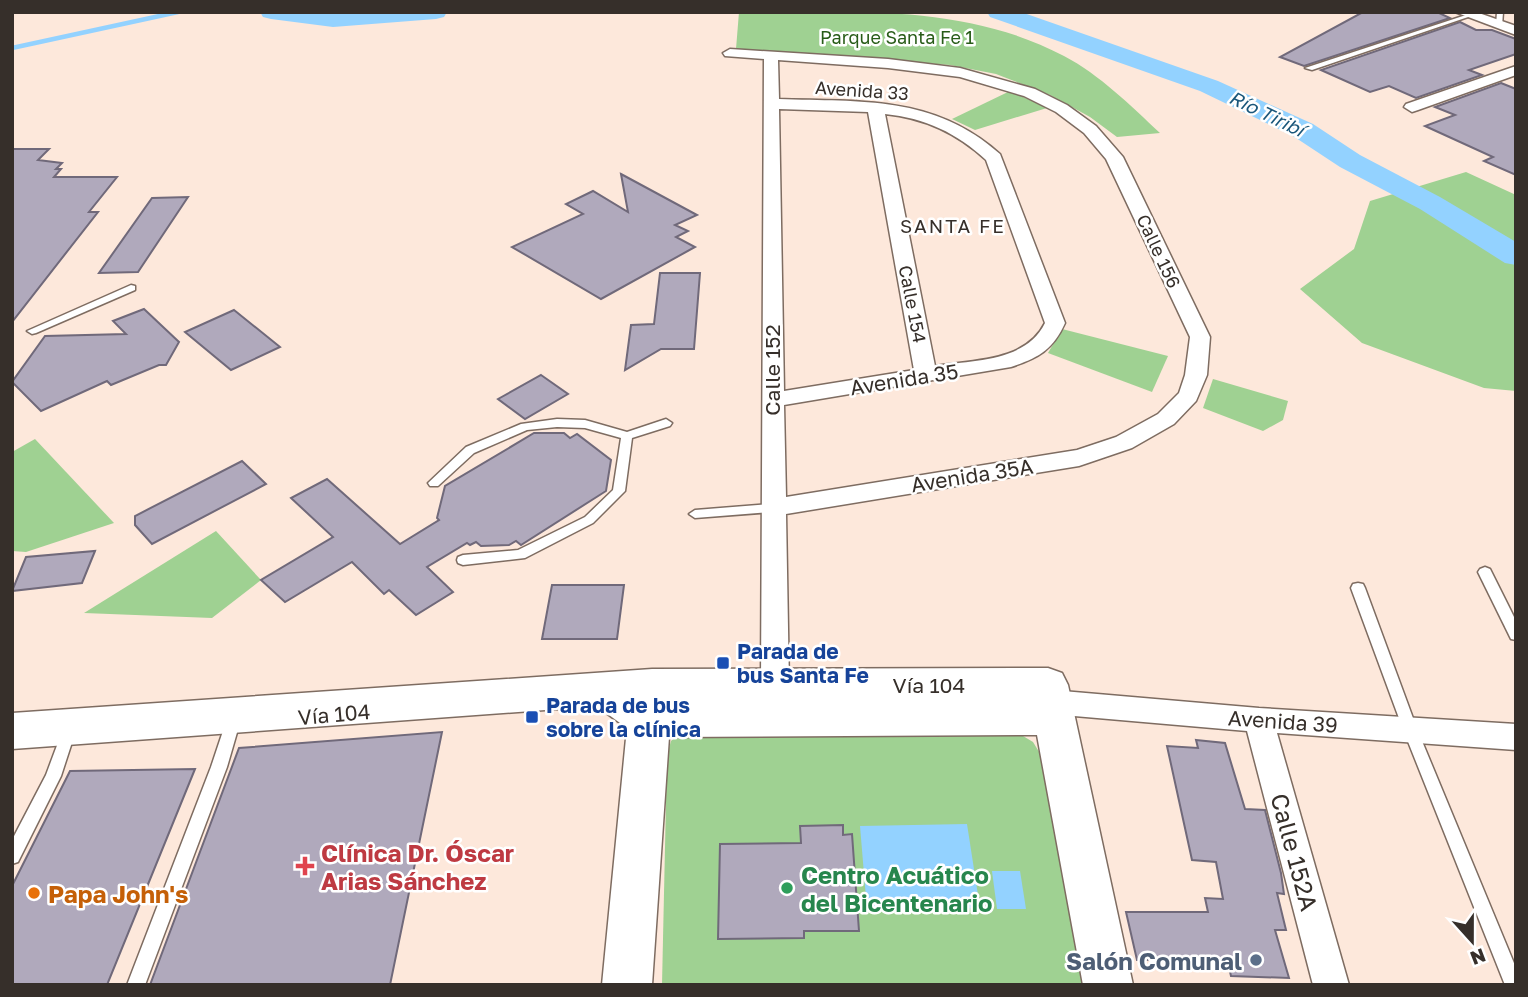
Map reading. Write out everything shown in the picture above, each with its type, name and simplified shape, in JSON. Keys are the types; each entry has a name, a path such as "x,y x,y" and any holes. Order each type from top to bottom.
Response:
{"main road":[{"name":"Vía 104","path":"12,731 650,700 775,686 1048,685 1053,710 650,700 607,693 233,722 12,741"},
{"path":"626,985 650,700"},
{"path":"1053,710 1108,985"}],"street":[{"path":"1467,14 1500,19 1516,31"},
{"name":"Calle 156","path":"730,53 960,72 1025,90 1079,119 1101,139 1114,156 1200,337 1199,365 1189,396 1164,420"},
{"name":"Calle 152","path":"771,55 775,686"},
{"path":"1412,107 1516,70"},
{"name":"Avenida 33","path":"772,104 908,111 947,123 983,146 994,158 1055,323 1049,338 1035,352"},
{"name":"Calle 154","path":"876,110 926,376"},
{"name":"Avenida 35","path":"772,400 1003,362 1035,352"},
{"name":"Avenida 35A","path":"772,508 1079,458 1126,443 1164,420"},
{"name":"Avenida 39","path":"1053,710 1516,737"},
{"name":"Calle 152A","path":"1259,720 1331,985"}],"lane":[{"path":"1308,68 1467,14"},
{"path":"32,331 131,288"},
{"path":"434,483 470,450 525,427 557,423 586,424 627,436 666,423"},
{"path":"463,560 520,555 589,520 619,491 627,436"},
{"path":"695,514 772,508"},
{"path":"1485,572 1516,635"},
{"path":"1358,588 1410,729 1514,985"},
{"path":"136,985 219,767 233,722"},
{"path":"12,857 53,776 67,736"}],"green space":[{"name":"Parque Santa Fe 1","path":"739,12 905,14 987,27 1026,39 1064,56 1114,91 1160,133 1117,137 1090,117 1050,95 996,74 950,65 736,49"},
{"path":"1010,91 1047,108 975,130 952,119"},
{"path":"1466,172 1516,195 1516,391 1484,388 1362,343 1300,289 1354,249 1370,201"},
{"path":"1062,329 1168,356 1152,392 1048,353"},
{"path":"1213,379 1288,401 1283,420 1263,431 1203,408"},
{"path":"35,439 114,523 26,552 12,551 12,452"},
{"path":"216,531 261,580 212,618 84,613"},
{"path":"680,733 1018,733 1033,742 1041,755 1088,985 662,985 667,756 671,741"}],"water":[{"path":"967,824 980,908 867,910 860,826"},
{"path":"992,871 1020,871 1026,909 997,909"}],"building":[{"path":"1363,12 1437,12 1450,18 1304,66 1280,57"},
{"path":"1460,22 1476,30 1492,30 1516,39 1516,54 1469,70 1482,75 1416,98 1389,86 1370,92 1321,70"},
{"path":"1501,83 1516,89 1516,175 1484,161 1493,157 1425,126 1455,115 1435,107"},
{"path":"12,149 49,149 38,160 62,163 56,169 61,169 54,177 117,177 89,212 98,212 12,322"},
{"path":"621,174 697,215 675,225 688,231 676,237 695,247 601,299 512,247 583,214 566,204 593,191 628,212"},
{"path":"188,197 138,272 99,273 152,198"},
{"path":"660,273 700,273 694,349 661,349 625,370 631,325 654,324"},
{"path":"144,309 179,342 166,365 159,365 111,385 107,381 41,411 12,382 45,336 126,334 113,321"},
{"path":"234,310 280,347 231,370 185,332"},
{"path":"541,375 568,394 525,419 498,399"},
{"path":"534,433 564,433 570,438 577,434 611,460 606,491 521,545 516,541 509,545 481,546 476,542 470,545 467,543 427,567 453,592 416,615 389,590 384,594 352,562 285,602 261,580 333,537 291,498 327,479 400,544 439,520 437,518 445,486"},
{"path":"242,461 266,484 152,544 135,525 135,516"},
{"path":"95,551 82,583 12,591 26,557"},
{"path":"552,585 624,585 617,639 542,639"},
{"name":"Clínica Dr. Óscar Arias Sánchez","path":"442,732 390,985 150,985 239,748"},
{"path":"1196,740 1225,743 1245,809 1265,810 1284,894 1277,893 1286,930 1275,930 1289,978 1231,976 1227,959 1137,960 1126,912 1208,912 1205,898 1223,899 1216,862 1192,860 1167,746 1198,748"},
{"path":"195,769 107,985 12,985 12,886 70,771"},
{"name":"Centro Acuático del Bicentenario","path":"843,825 843,835 852,834 859,931 804,931 804,938 718,939 720,844 801,843 800,826"}],"waterway":[{"path":"12,48 178,12"},
{"name":"Río Tiribí","path":"271,12 333,20 436,12"},
{"name":"Río Tiribí","path":"998,12 1209,86 1303,130 1350,161 1430,203 1516,256"}],"place":[{"name":"Parada de bus Santa Fe","path":"723,663"},
{"name":"Parada de bus sobre la clínica","path":"532,717"},
{"name":"Clínica Dr. Óscar Arias Sánchez","path":"305,866"},
{"name":"Centro Acuático del Bicentenario","path":"787,888"},
{"name":"Papa John's","path":"34,893"},
{"name":"Salón Comunal","path":"1256,960"}],"district":[{"name":"SANTA FE","path":"953,225"}]}
